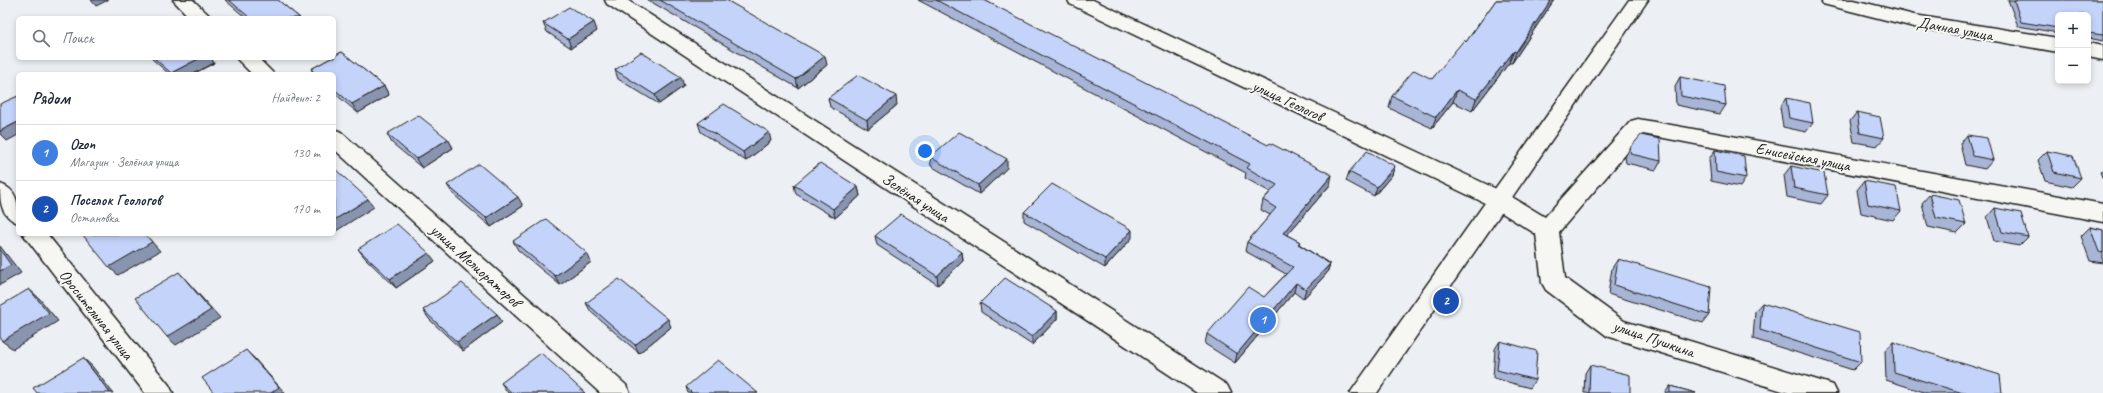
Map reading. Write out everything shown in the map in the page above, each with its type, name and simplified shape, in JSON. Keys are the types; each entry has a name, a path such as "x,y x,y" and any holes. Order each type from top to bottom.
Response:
{"street":[{"path":"182,0 200,16"},
{"name":"Зелёная улица","path":"614,0 1218,393"},
{"name":"улица Геологов","path":"1077,0 1495,205"},
{"path":"1363,393 1639,0"},
{"name":"Дачная улица","path":"1830,0 1914,21 2055,44"},
{"path":"2091,51 2103,53"},
{"path":"248,60 262,72"},
{"name":"Енисейская улица","path":"1547,230 1638,126 2103,213"},
{"name":"улица Мелиораторов","path":"336,139 617,393"},
{"path":"0,192 16,212"},
{"path":"1495,205 1547,230"},
{"name":"улица Пушкина","path":"1547,230 1554,283 1616,328 1824,393"},
{"name":"Оросительная улица","path":"36,236 160,393"}],"building":[{"path":"229,0 278,0 298,16 248,16"},
{"path":"660,0 726,0 825,56 796,79"},
{"path":"936,0 984,0 1268,145 1270,143 1332,175 1283,233 1300,242 1298,244 1330,264 1306,289 1296,283 1237,354 1207,334 1248,287 1264,297 1293,267 1247,242 1276,208 1263,200 1277,185 1247,168 1250,164"},
{"path":"1496,0 1551,0 1516,52 1514,51 1476,99 1457,90 1436,117 1392,96 1414,70 1432,79 1464,40 1466,42"},
{"path":"2014,0 2103,0 2103,35 2091,33 2091,12 2055,12 2055,28 2021,22"},
{"path":"569,7 594,22 568,39 543,23"},
{"path":"342,52 384,86 352,104 336,91 336,72 314,72 311,69 327,60 336,60 336,55"},
{"path":"641,52 681,77 655,95 615,70"},
{"path":"156,60 196,60 173,72 170,72"},
{"path":"858,75 896,96 867,120 828,98"},
{"path":"1680,77 1724,86 1726,105 1681,96"},
{"path":"16,97 16,123 0,131 0,104"},
{"path":"1786,98 1810,103 1813,123 1789,118"},
{"path":"724,104 769,132 743,152 698,123"},
{"path":"1857,112 1880,117 1884,138 1860,133"},
{"path":"418,115 448,139 416,159 387,134"},
{"path":"959,132 1007,159 978,185 930,157"},
{"path":"1641,135 1660,139 1661,161 1631,154 1630,148"},
{"path":"1967,135 1987,138 1993,160 1973,156"},
{"path":"1715,150 1744,156 1746,178 1716,172"},
{"path":"1367,151 1395,166 1377,187 1349,172"},
{"path":"2047,151 2073,156 2081,178 2054,172"},
{"path":"820,163 858,187 833,209 794,185"},
{"path":"479,164 518,197 486,218 447,185"},
{"path":"1791,166 1824,173 1828,195 1794,188"},
{"path":"336,170 368,199 336,219"},
{"path":"1864,181 1896,187 1901,211 1868,204"},
{"path":"1052,184 1132,230 1105,259 1024,212"},
{"path":"1930,194 1959,200 1966,224 1936,218"},
{"path":"1995,208 2021,213 2028,237 2002,232"},
{"path":"901,214 962,252 937,276 875,236"},
{"path":"546,219 587,253 555,276 513,241"},
{"path":"397,224 429,253 390,279 358,249"},
{"path":"2090,227 2103,230 2103,253 2099,252"},
{"path":"84,236 147,236 152,242 109,267"},
{"path":"0,250 11,265 0,271"},
{"path":"1618,259 1711,287 1709,315 1614,285"},
{"path":"179,272 211,310 167,337 135,298"},
{"path":"1005,278 1057,311 1032,337 980,303"},
{"path":"619,279 668,319 635,345 586,303"},
{"path":"462,283 497,314 457,342 423,310"},
{"path":"29,289 49,313 2,341 0,337 0,306"},
{"path":"1762,303 1860,332 1861,362 1760,330"},
{"path":"1500,341 1537,351 1535,380 1497,370"},
{"path":"1893,342 2000,375 2002,393 1963,393 1894,372"},
{"path":"246,350 279,387 271,393 214,393 202,378"},
{"path":"541,353 585,393 512,393 501,383"},
{"path":"83,358 110,393 37,393 33,388"},
{"path":"718,360 758,393 692,393 686,387"},
{"path":"1590,365 1630,375 1630,393 1589,393"},
{"path":"1670,386 1696,393 1670,393"}],"place":[{"name":"Поселок Геологов","path":"1446,301"},
{"name":"Ozon","path":"1263,320"}]}
